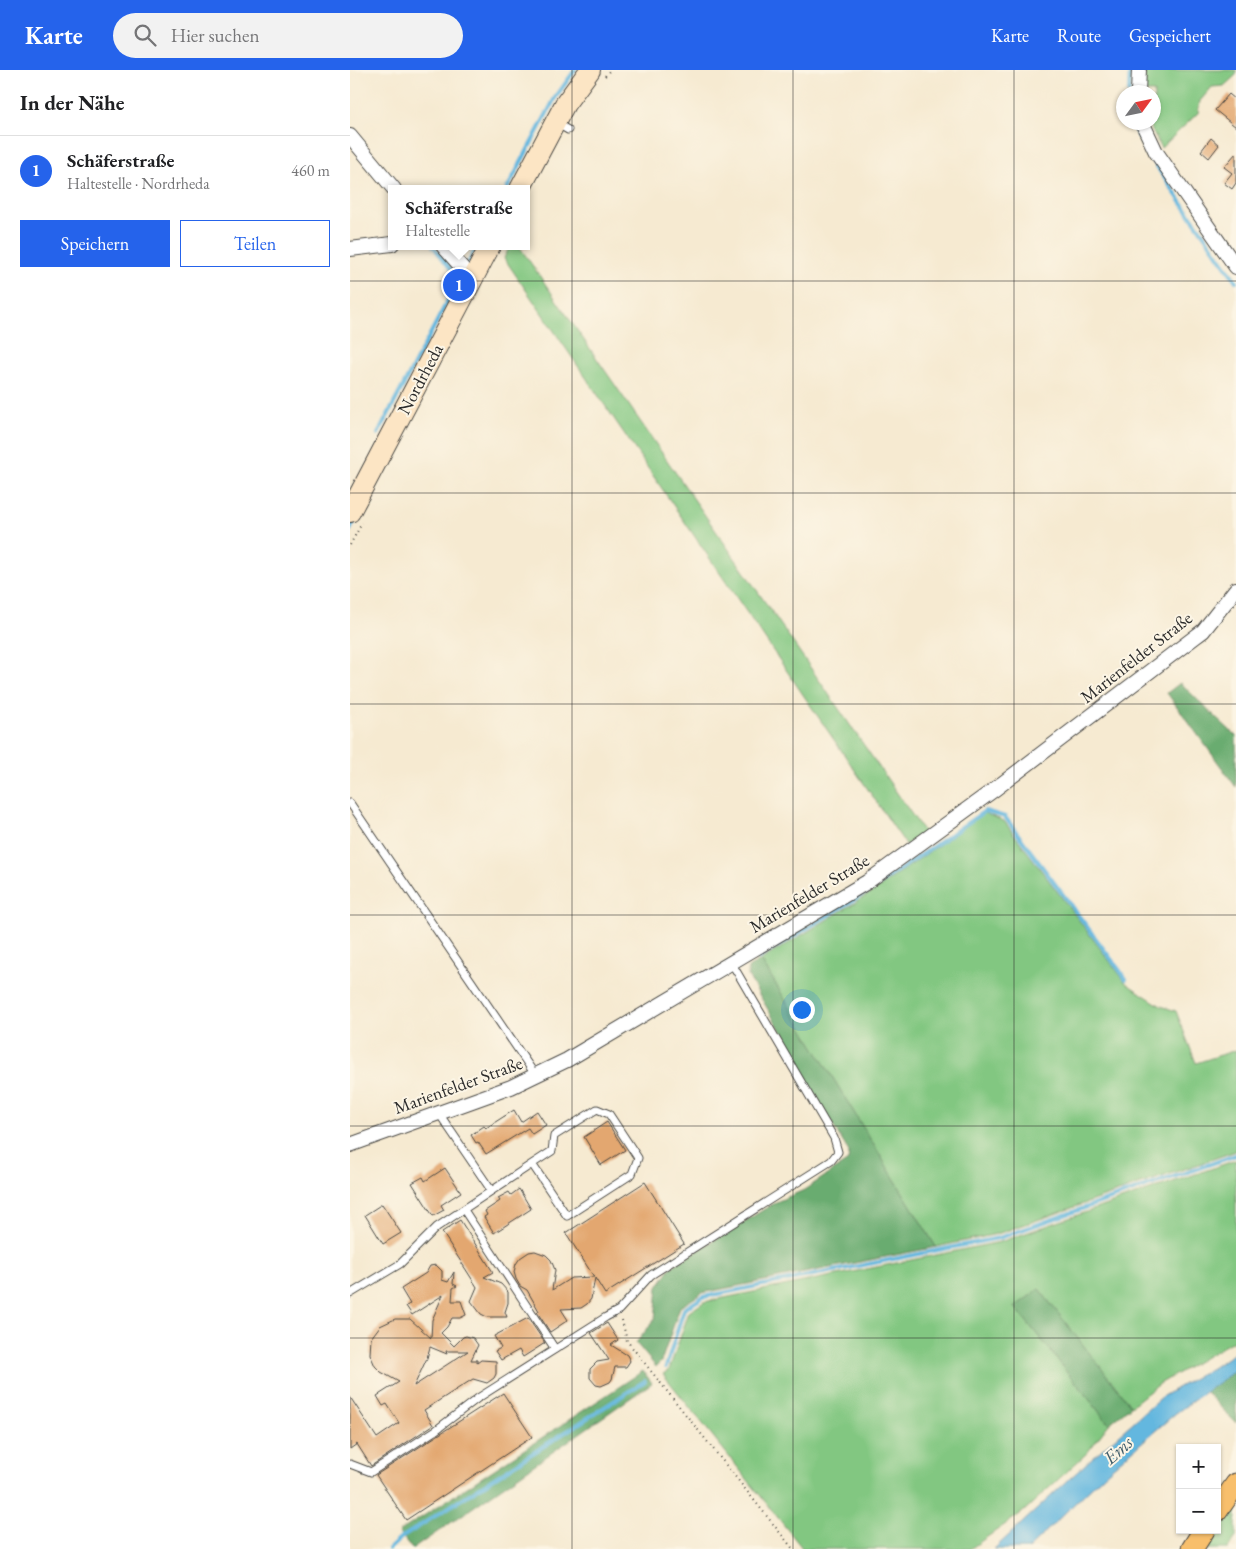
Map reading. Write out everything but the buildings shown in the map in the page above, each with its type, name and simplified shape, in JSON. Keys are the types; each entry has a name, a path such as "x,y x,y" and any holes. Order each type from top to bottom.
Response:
{"main road":[{"path":"523,185 562,126 565,104 590,70"},
{"name":"Nordrheda","path":"350,512 488,250"},
{"path":"1221,1505 1236,1484"},
{"path":"1192,1549 1201,1534"}],"street":[{"path":"1138,85 1139,70"},
{"path":"1146,130 1156,152 1236,267"},
{"path":"350,136 391,185"},
{"path":"350,249 388,244"},
{"path":"447,250 472,279"},
{"name":"Marienfelder Straße","path":"350,1146 536,1076 567,1060 867,882 995,789 1203,631 1236,589"}],"lane":[{"path":"350,803 536,1076"},
{"path":"350,1464 370,1472 436,1430 478,1398 619,1310 651,1275 831,1161 838,1152 834,1138 731,962"},
{"path":"350,1294 400,1264 437,1227 491,1190 552,1151 554,1136 597,1109 610,1114 638,1158 632,1174 567,1216 532,1164"},
{"path":"438,1112 491,1190"},
{"path":"464,1210 555,1349"}],"path":[{"path":"619,1310 627,1341 794,1549"}],"green space":[{"path":"1145,70 1236,70 1236,75 1224,86 1212,87 1200,101 1198,113 1161,148 1152,130 1161,130 1161,85 1144,85"},
{"path":"508,250 522,250 924,832 906,845 504,258"},
{"path":"1180,683 1236,736 1236,787 1167,693"},
{"path":"984,813 1004,821 1127,984 1161,1006 1176,1011 1196,1063 1236,1050 1236,1151 997,1234 936,1247 761,960 874,891"},
{"path":"761,960 936,1247 702,1293 680,1307 661,1362 656,1367 636,1343 655,1319 658,1287 671,1267 776,1202 804,1190 848,1161 849,1152 797,1066 788,1043 748,976 748,968"},
{"path":"1236,1160 1236,1339 1156,1386 1131,1406 1039,1289 1015,1307 1109,1424 1087,1453 1023,1512 970,1549 803,1549 663,1374 669,1370 689,1312 704,1302 1000,1242"},
{"path":"1039,1289 1131,1406 1109,1424 1015,1307"},
{"path":"1236,1370 1236,1423 1205,1391"},
{"path":"643,1371 652,1383 413,1549 399,1532"},
{"path":"1236,1507 1236,1537 1228,1549 1207,1549 1217,1534 1221,1534 1221,1529"}],"water":[{"name":"Ems","path":"1236,1352 1236,1370 1176,1413 1105,1474 1028,1549 994,1549 1092,1458 1163,1396"}],"waterway":[{"path":"509,185 555,98 575,70"},
{"path":"1129,85 1130,70"},
{"path":"1135,130 1161,173 1236,281"},
{"path":"378,434 459,279 436,250"},
{"path":"468,263 475,250"},
{"path":"350,530 357,516"},
{"path":"758,958 873,888 985,811 1005,817 1126,979"},
{"path":"666,1367 684,1309 703,1297 999,1238 1236,1155"},
{"path":"389,1549 401,1538 645,1381"}],"place":[{"name":"Schäferstraße","path":"459,285"}]}
